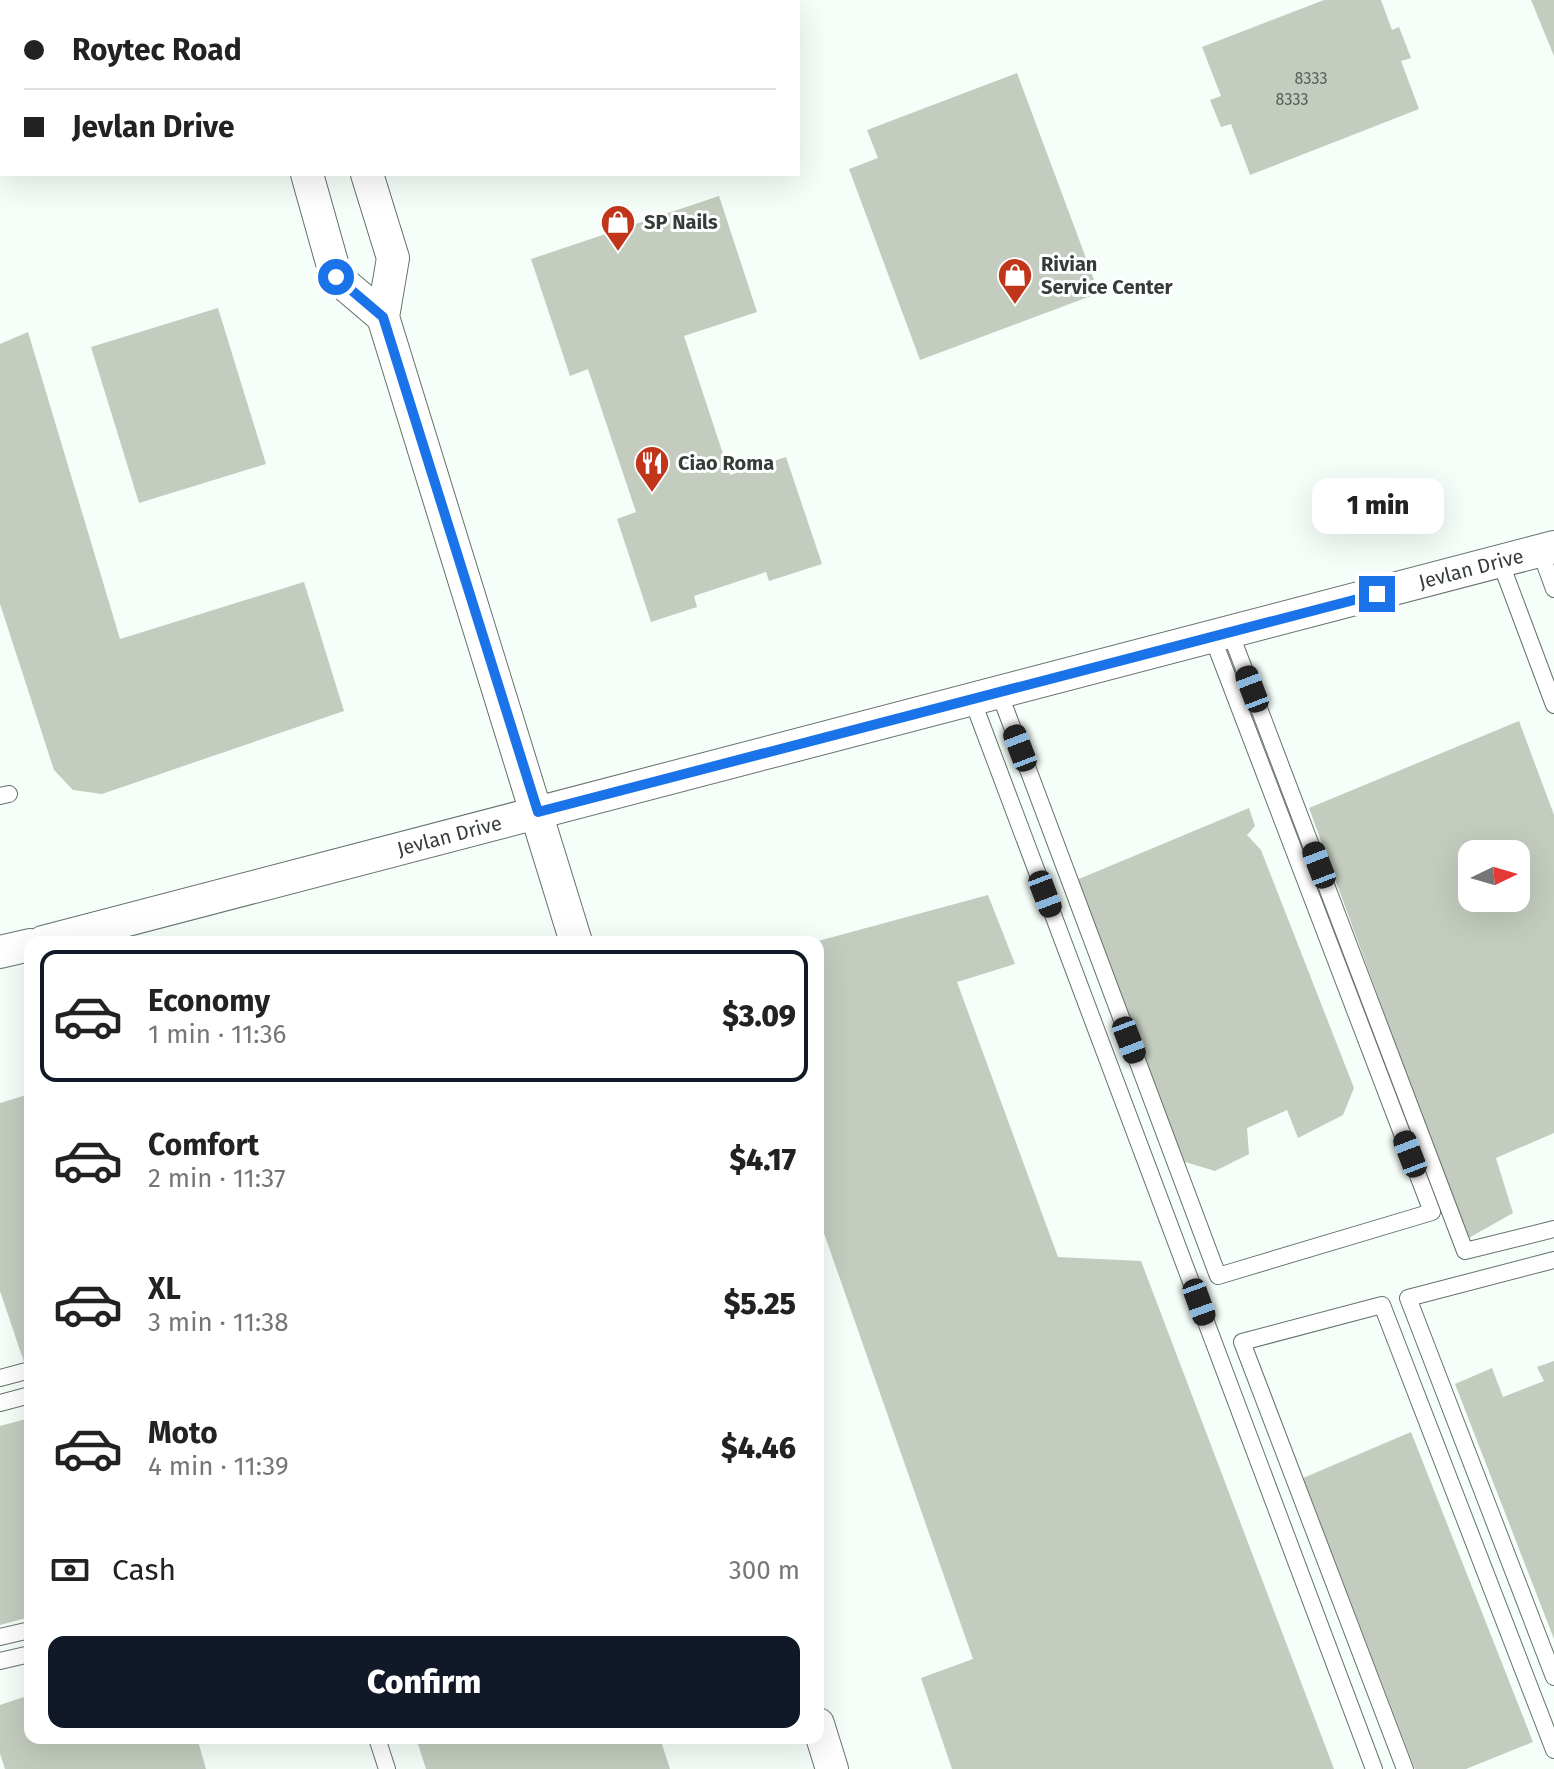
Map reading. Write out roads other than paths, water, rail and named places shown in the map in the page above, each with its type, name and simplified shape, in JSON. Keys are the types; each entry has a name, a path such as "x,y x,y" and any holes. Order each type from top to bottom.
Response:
{"street":[{"path":"308,176 336,277 383,317"},
{"path":"368,176 393,258 383,317 574,936"},
{"name":"Jevlan Drive","path":"109,934 538,812 1547,549"},
{"path":"0,952 24,946"},
{"path":"824,1743 832,1769"}],"lane":[{"path":"1547,549 1554,589"},
{"path":"1500,561 1554,705"},
{"path":"986,695 1218,1276 1432,1212 1221,634"},
{"path":"1221,634 1465,1251 1554,1229"},
{"path":"986,695 1374,1769"},
{"path":"1554,1260 1408,1298 1554,1677"},
{"path":"1405,1769 1242,1342 1382,1305 1554,1750"},
{"path":"0,1378 24,1372"},
{"path":"0,1403 24,1397"},
{"path":"0,1637 24,1631"},
{"path":"0,1661 24,1655"},
{"path":"379,1744 387,1769"}],"place":[{"name":"SP Nails","path":"618,253"},
{"name":"Rivian Service Center","path":"1015,306"},
{"name":"Ciao Roma","path":"652,494"}]}
